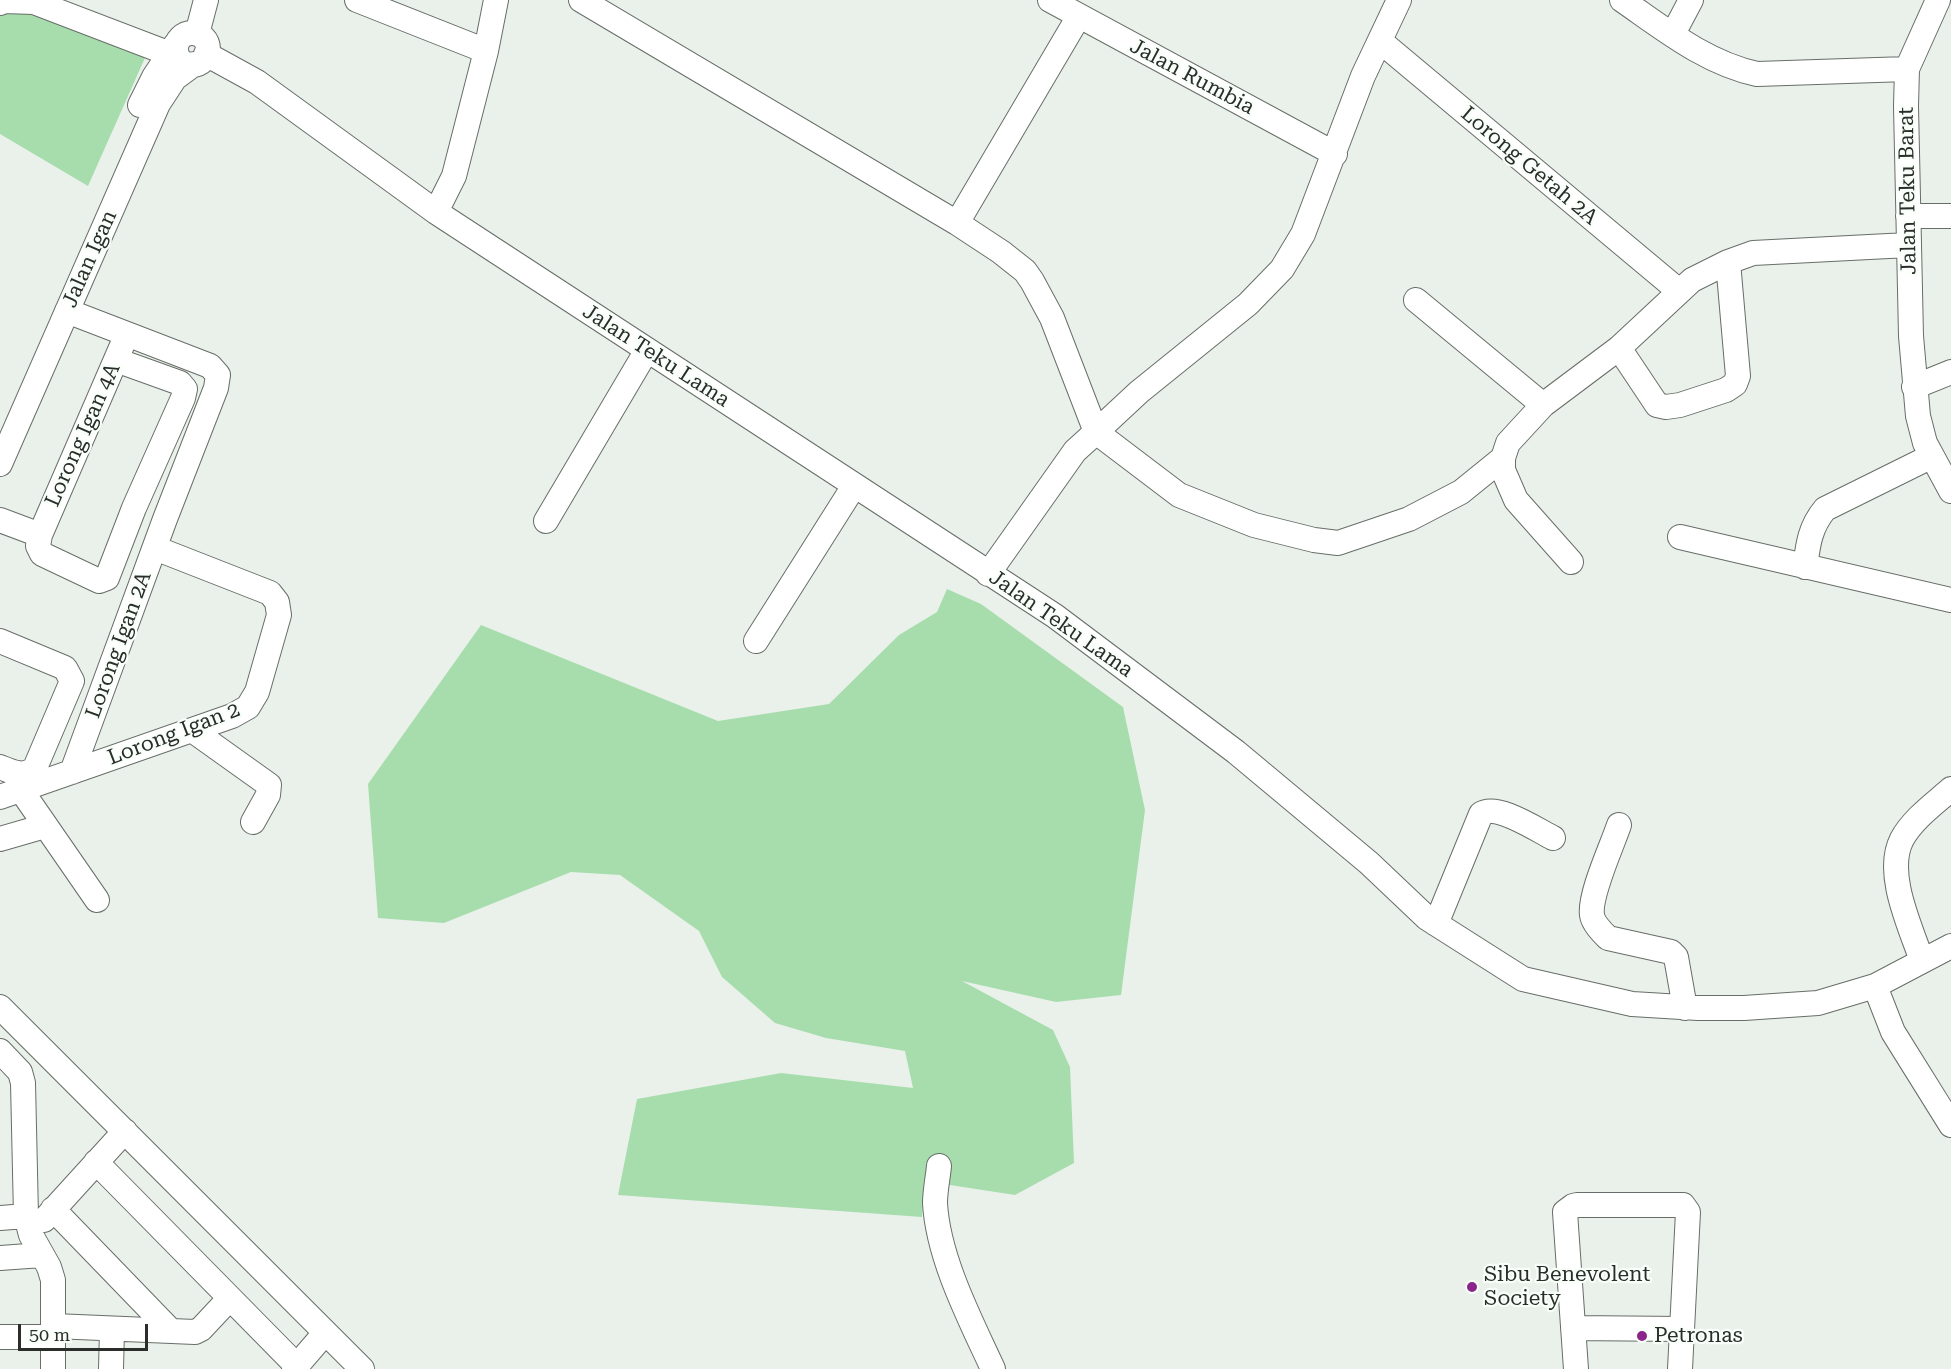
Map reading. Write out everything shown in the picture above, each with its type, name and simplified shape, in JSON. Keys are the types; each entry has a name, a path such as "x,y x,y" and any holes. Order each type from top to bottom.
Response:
{"street":[{"path":"189,50 206,0"},
{"path":"357,0 486,51"},
{"path":"436,212 454,176 486,51 496,0"},
{"path":"581,0 957,223 1025,271 1052,318 1096,432 1179,495 1254,525 1314,540 1338,543 1409,519 1461,492 1503,458"},
{"name":"Jalan Rumbia","path":"1050,0 1335,154"},
{"path":"988,574 1074,451 1139,392 1248,304 1282,269 1303,234 1363,76 1399,0"},
{"path":"1622,0 1703,55 1736,69 1757,74 1907,69"},
{"path":"1672,34 1691,0"},
{"name":"Jalan Teku Barat","path":"1938,0 1907,69 1908,245 1917,416 1925,443 1951,491"},
{"name":"Jalan Teku Lama","path":"0,3 4,1 34,2 189,50 257,82 436,212 1055,616 1236,752 1369,863 1436,924 1523,979 1632,1004 1685,1008 1744,1008 1818,1003 1875,986 1951,946"},
{"path":"957,223 1079,16"},
{"name":"Lorong Getah 2A","path":"1380,41 1679,291"},
{"name":"Jalan Igan","path":"0,464 158,104 189,50"},
{"name":"Jalan Igan","path":"0,429 144,97 189,50"},
{"path":"1908,216 1950,209"},
{"path":"1570,562 1516,500 1503,470 1503,458 1508,443 1543,405 1619,348 1692,280 1728,262 1753,254 1908,245"},
{"path":"1619,348 1657,405 1666,407 1680,405 1726,390 1735,384 1738,376 1728,262"},
{"path":"1416,300 1543,405"},
{"path":"67,312 127,334"},
{"name":"Lorong Igan 4A","path":"40,535 127,334"},
{"name":"Lorong Igan 2A","path":"72,772 216,388 218,375 210,366 127,334"},
{"path":"546,521 647,350"},
{"path":"0,520 40,535 38,546 42,554 99,581 107,578 185,389 180,383 116,360"},
{"path":"1914,387 1951,372"},
{"path":"1805,567 1809,537 1815,521 1825,509 1932,456"},
{"path":"756,641 854,486"},
{"path":"134,508 165,519"},
{"path":"1680,537 1951,600"},
{"name":"Lorong Igan 2","path":"11,793 232,716 248,707 257,692 279,615 277,602 270,593 155,548"},
{"path":"0,641 65,668 72,681 35,768 25,774 0,767"},
{"path":"192,730 269,785 268,795 253,822"},
{"path":"1922,961 1899,892 1897,856 1903,837 1916,821 1951,789"},
{"path":"11,793 45,826 97,900"},
{"path":"1436,924 1481,814 1486,810 1500,812 1553,838"},
{"path":"1619,825 1595,893 1592,916 1608,938 1671,952 1676,957 1685,1008"},
{"path":"0,838 45,826"},
{"path":"1875,986 1893,1032 1951,1125"},
{"path":"0,1007 362,1369"},
{"path":"0,1051 20,1072 22,1083 33,1236 53,1280 53,1369"},
{"path":"0,1258 33,1236 53,1209 125,1131"},
{"path":"96,1162 296,1368 325,1333"},
{"path":"939,1166 935,1202 942,1240 959,1296 993,1369"},
{"path":"1576,1369 1565,1212 1577,1205 1683,1205 1688,1212 1680,1369"},
{"path":"53,1209 171,1331"},
{"path":"0,1218 33,1236"},
{"path":"0,1337 54,1331 112,1329 195,1332 201,1329 230,1298"},
{"path":"1573,1328 1682,1329"},
{"path":"111,1369 112,1329"}],"green space":[{"path":"0,0 152,42 88,186 0,134"},
{"path":"947,589 981,604 1123,707 1145,810 1121,995 1056,1002 962,981 1053,1030 1070,1067 1074,1163 1015,1195 924,1181 922,1217 618,1195 637,1099 781,1073 913,1088 905,1051 826,1038 775,1023 722,977 699,931 620,875 571,872 444,923 378,918 368,784 481,625 718,721 829,704 899,635 937,612"}],"place":[{"name":"Sibu Benevolent Society","path":"1472,1287"},
{"name":"Petronas","path":"1642,1336"}]}
